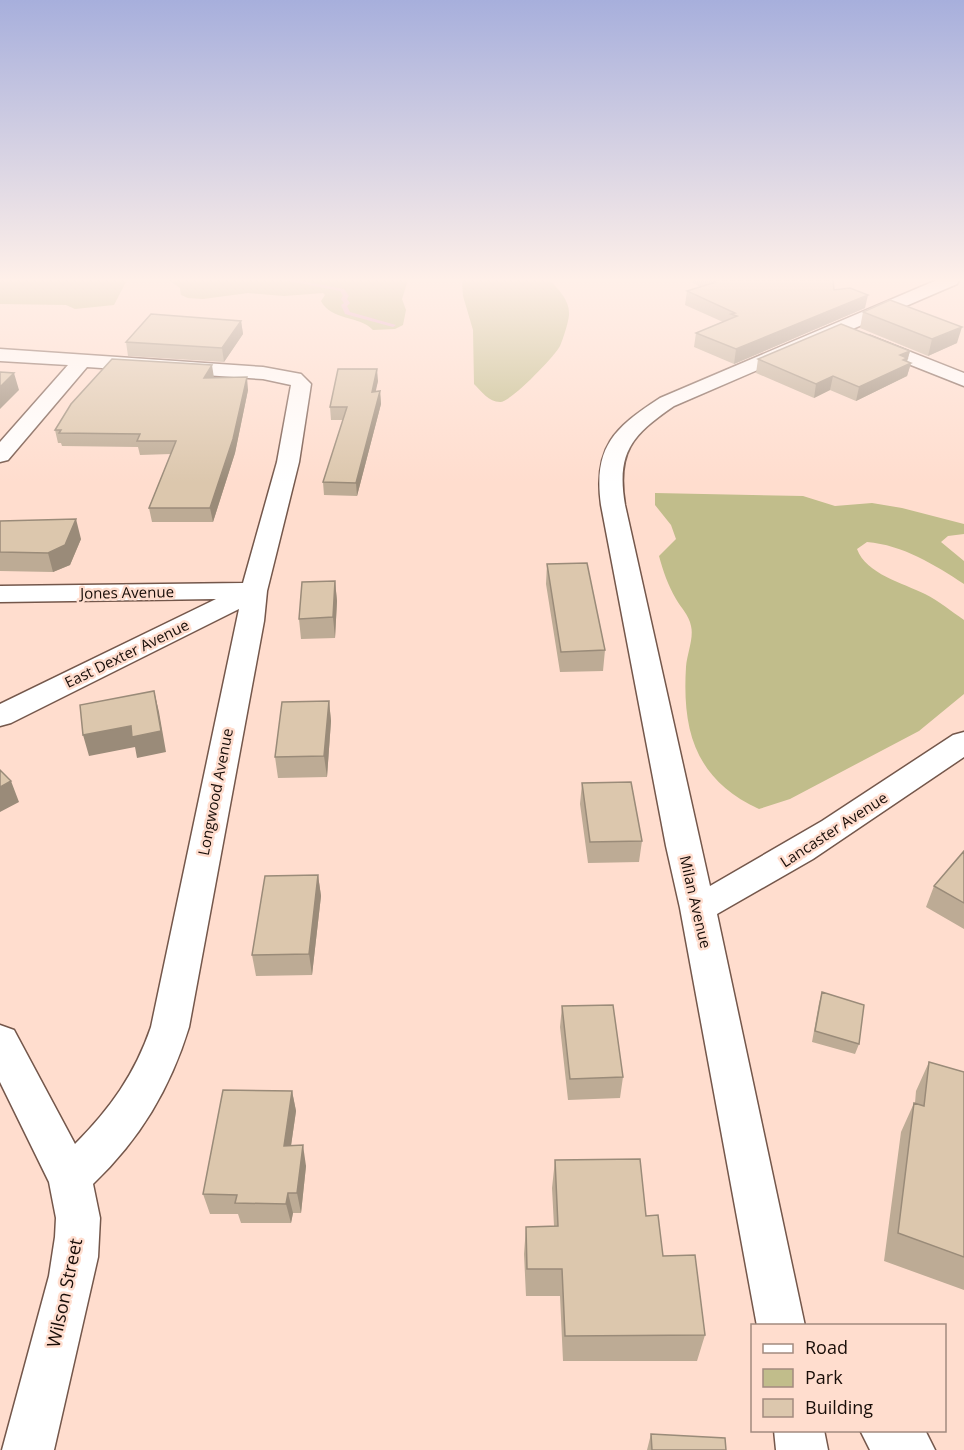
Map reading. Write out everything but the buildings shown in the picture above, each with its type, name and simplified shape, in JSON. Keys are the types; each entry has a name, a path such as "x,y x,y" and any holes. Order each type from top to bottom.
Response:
{"street":[{"name":"Milan Avenue","path":"781,1324 698,908 683,846 619,528 611,503 610,479 614,452 632,425 677,398 795,348"},
{"path":"885,348 964,380"},
{"path":"0,355 82,361"},
{"path":"0,455 82,361"},
{"name":"Longwood Avenue","path":"70,1178 117,1132 147,1088 162,1056 170,1028 251,621 254,591 288,462 301,393 301,384 297,379 263,373 82,361"},
{"name":"Jones Avenue","path":"0,594 254,591"},
{"name":"East Dexter Avenue","path":"0,716 254,591"},
{"name":"Lancaster Avenue","path":"698,908 782,864 866,810 964,742"},
{"name":"Wilson Street","path":"0,1042 70,1178 78,1211 76,1255 28,1450"},
{"path":"799,1432 802,1450"},
{"path":"886,1432 909,1450"}],"green space":[{"path":"473,348 559,348 532,378 505,400 500,402 492,400 474,384"},
{"path":"655,493 803,496 835,506 872,503 902,508 964,524 964,534 948,536 941,542 964,561 964,584 930,563 893,547 867,542 857,549 868,565 886,577 930,597 964,620 964,694 919,731 790,799 759,809 738,797 720,784 707,768 697,752 691,733 685,691 686,667 692,636 691,626 664,573 659,556 676,539 671,525 655,505"}]}
